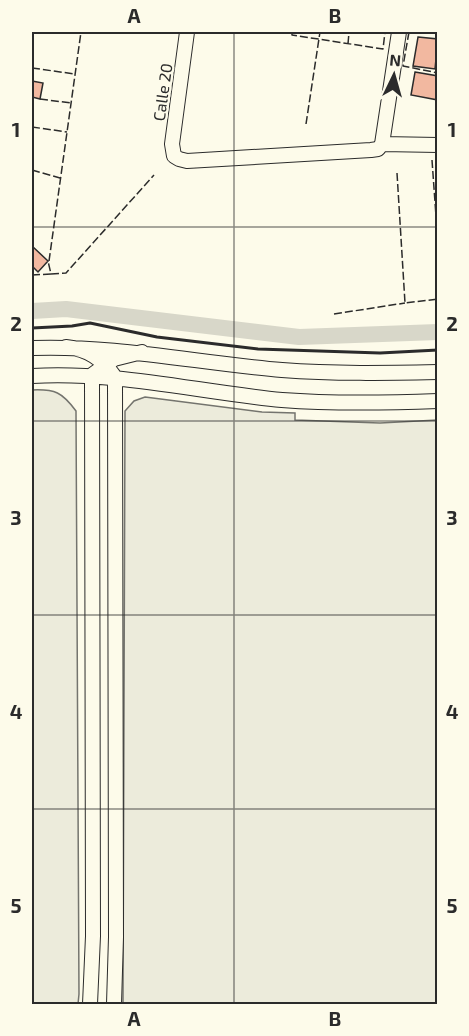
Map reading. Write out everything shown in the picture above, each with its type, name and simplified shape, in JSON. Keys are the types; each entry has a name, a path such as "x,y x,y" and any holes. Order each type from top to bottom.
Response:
{"street":[{"name":"Calle 20","path":"187,32 172,144 174,156 179,159 188,161 370,150 378,149 382,144"},
{"path":"399,32 382,144 438,145"},
{"path":"66,347 87,352 105,364 115,377 116,937 114,1005"},
{"path":"32,348 66,347 142,352 282,370 368,373 438,372"},
{"path":"90,1005 93,936 92,375 105,364 123,355 142,352"},
{"path":"32,376 115,377 282,400 368,404 438,401"}],"shaded area":[{"path":"32,390 57,393 76,411 78,1004 32,1004"},
{"path":"145,397 262,412 295,413 295,420 380,423 437,420 437,1004 123,1004 125,411 134,401"}],"building":[{"path":"418,37 438,39 435,69 413,66"},
{"path":"415,72 438,76 438,100 411,95"},
{"path":"32,81 43,83 40,99 32,97"},
{"path":"32,246 48,261 38,272 33,267 32,269"}],"waterway":[{"path":"32,311 66,309 299,337 438,332"}],"fence":[{"path":"49,261 81,32"},
{"path":"292,32 292,35 383,49 385,32"},
{"path":"306,124 320,32"},
{"path":"348,44 349,32"},
{"path":"409,32 403,66 438,73"},
{"path":"32,68 75,74"},
{"path":"40,99 71,103"},
{"path":"32,127 67,132"},
{"path":"432,160 438,244"},
{"path":"32,170 60,178"},
{"path":"397,173 405,303 438,299"},
{"path":"51,274 66,273 154,175"},
{"path":"32,275 51,274 48,261"},
{"path":"334,314 405,303"}],"wall":[{"path":"32,328 90,323 157,337 258,349 380,353 438,350"}]}
